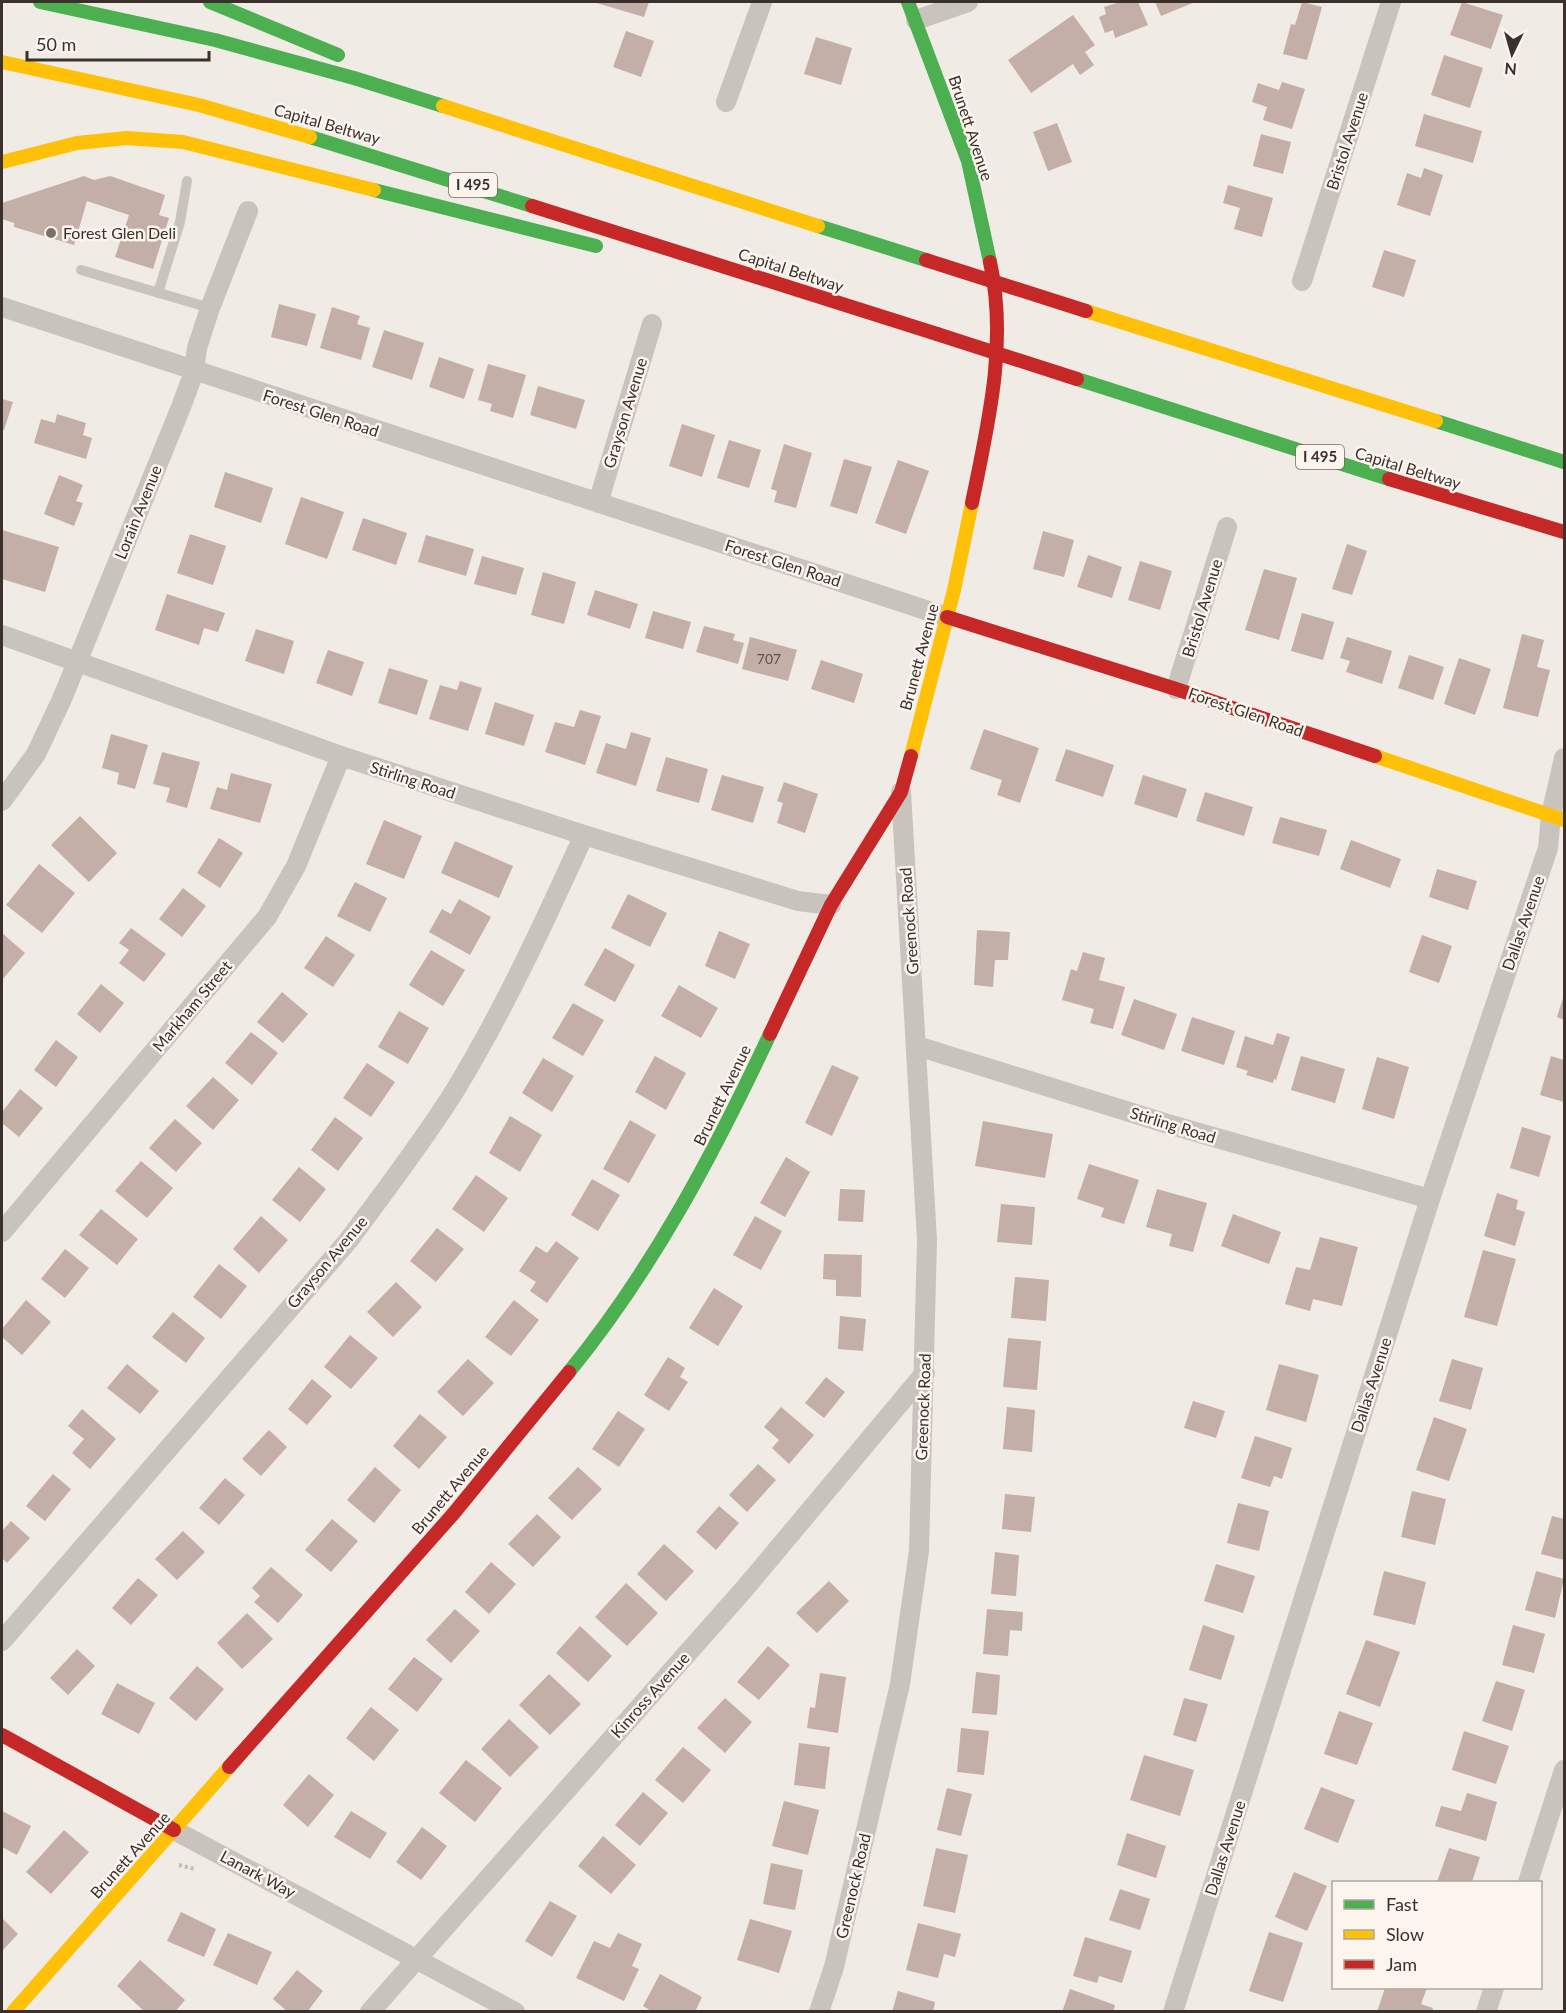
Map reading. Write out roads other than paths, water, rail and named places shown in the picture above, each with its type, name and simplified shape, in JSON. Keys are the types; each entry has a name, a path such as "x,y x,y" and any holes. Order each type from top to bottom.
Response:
{"main road":[{"path":"40,2 215,40 354,78 1564,462"},
{"path":"210,2 506,126"},
{"name":"Brunett Avenue","path":"13,2012 454,1513 592,1344 664,1239 724,1133 831,905 901,792 947,617 994,394 997,329 993,275 968,161 912,11"},
{"name":"Capital Beltway","path":"2,62 199,105 338,144 1374,474 1564,532"},
{"path":"2,162 77,143 128,138 183,142 614,251"},
{"path":"684,269 937,334"},
{"name":"Forest Glen Road","path":"947,617 1176,689 1558,817"},
{"name":"Lanark Way","path":"2,1735 174,1830"}],"street":[{"path":"726,102 762,2"},
{"path":"912,11 968,2"},
{"name":"Bristol Avenue","path":"1302,281 1391,2"},
{"name":"Lorain Avenue","path":"2,801 36,754 62,699 194,372 197,348 210,308 248,211"},
{"name":"Forest Glen Road","path":"2,308 947,617"},
{"name":"Grayson Avenue","path":"598,503 652,324"},
{"name":"Bristol Avenue","path":"1176,689 1227,527"},
{"name":"Stirling Road","path":"2,635 341,756 584,836 798,901 831,905"},
{"name":"Markham Street","path":"2,1232 267,917 296,866 341,756"},
{"name":"Dallas Avenue","path":"1173,2012 1430,1199 1558,817 1564,758"},
{"name":"Greenock Road","path":"819,2012 834,1967 900,1684 919,1551 927,1240 901,792"},
{"name":"Grayson Avenue","path":"2,1641 348,1240 394,1178 453,1093 504,1003 584,836"},
{"name":"Stirling Road","path":"917,1046 1168,1124 1430,1199"},
{"name":"Kinross Avenue","path":"370,2012 746,1587 925,1373"},
{"path":"1528,1881 1564,1770"},
{"name":"Lanark Way","path":"174,1830 515,2012"},
{"path":"1486,2012 1494,1989"}],"lane":[{"path":"158,293 180,222 187,181"},
{"path":"81,270 210,308"}],"place":[{"name":"Forest Glen Deli","path":"51,233"}]}
